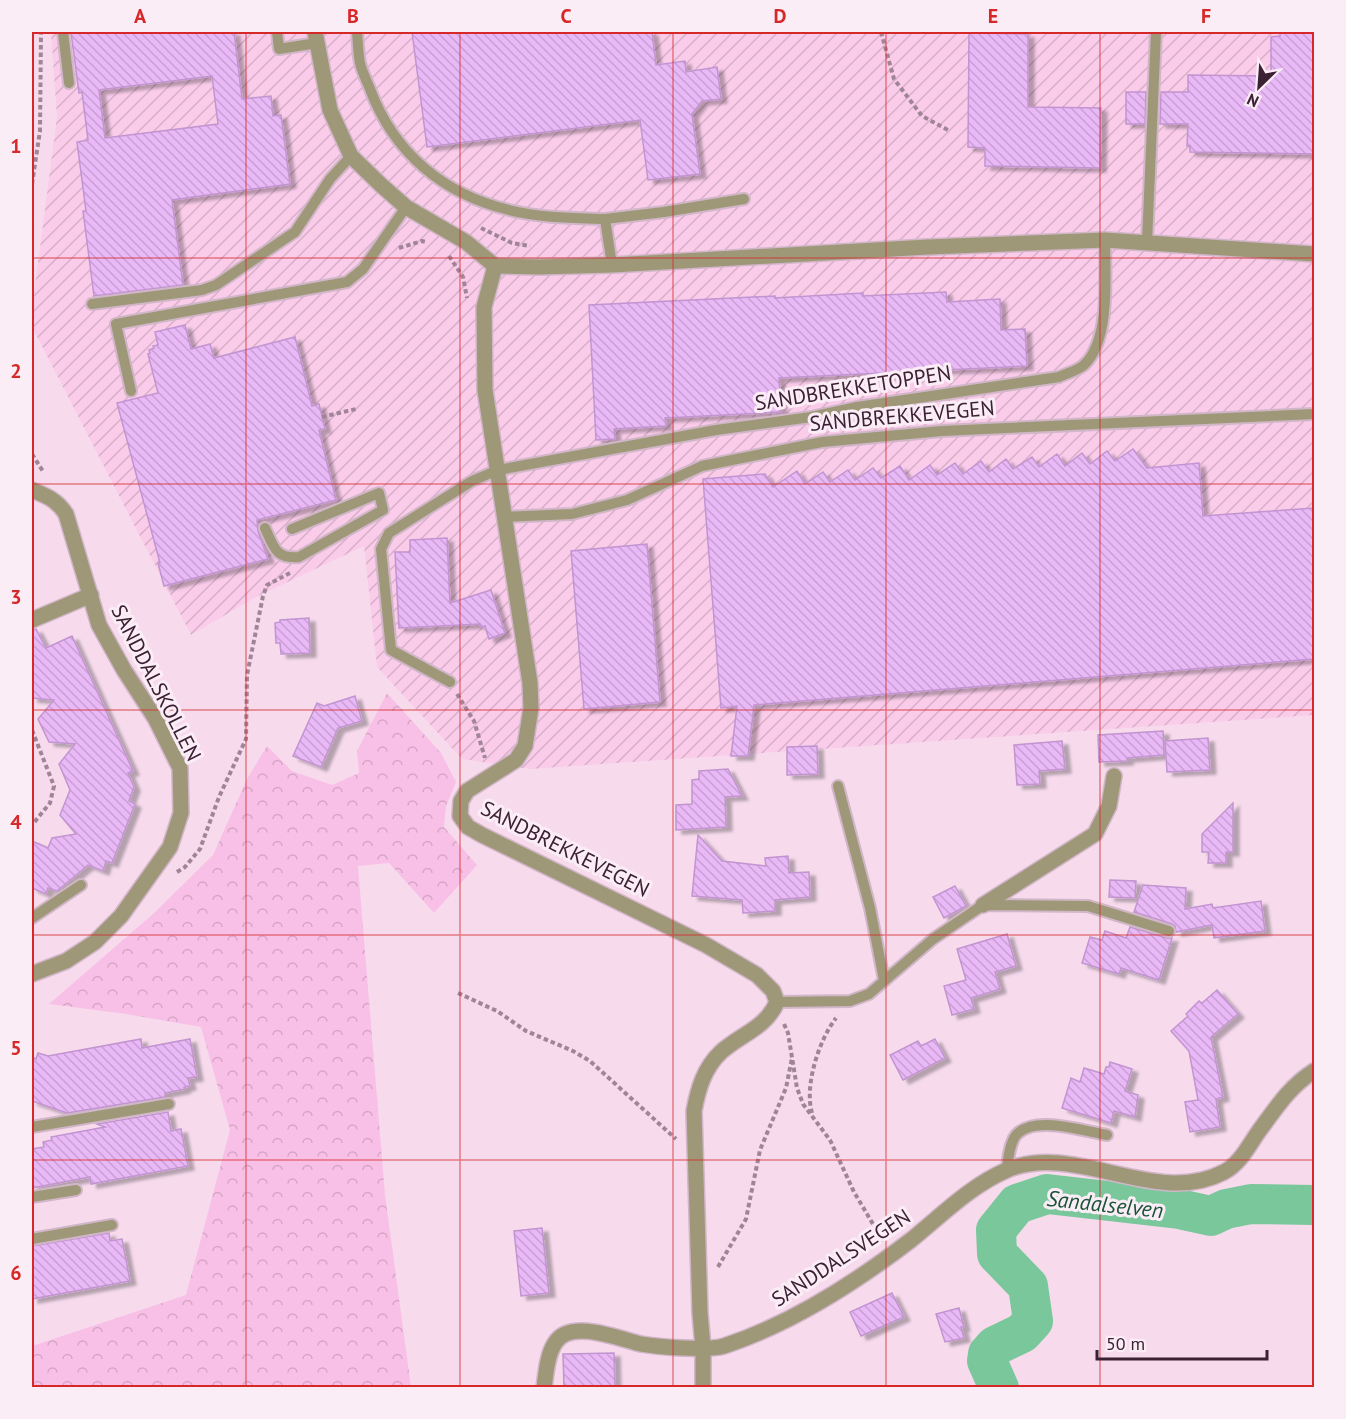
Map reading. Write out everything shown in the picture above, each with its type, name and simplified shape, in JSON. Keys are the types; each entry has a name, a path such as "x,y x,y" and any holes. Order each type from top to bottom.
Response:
{"street":[{"path":"316,37 330,110 351,156 406,207 466,242 495,266 612,265 928,247 1105,240 1314,254"},
{"name":"SANDBREKKEVEGEN","path":"495,266 484,307 485,390 530,683 531,708 525,746 516,760 467,791 461,801 460,816 468,827 706,945 757,975 773,991 777,1002"},
{"name":"SANDDALSKOLLEN","path":"32,974 66,961 95,942 121,916 170,847 181,813 180,768 155,718 99,625 66,514 60,504 37,485"},
{"name":"SANDDALSKOLLEN","path":"32,621 91,595"},
{"path":"983,905 1095,834 1109,806 1114,776"},
{"path":"703,1388 694,1111 699,1087 708,1067 722,1051 761,1024 773,1012 777,1002"},
{"name":"SANDDALSVEGEN","path":"544,1388 554,1344 559,1337 572,1332 612,1335 641,1344 670,1348 720,1347 784,1322 897,1250 975,1187 1007,1170 1043,1163 1170,1184 1195,1182 1213,1177 1226,1171 1241,1157 1287,1092 1314,1071"}],"lane":[{"path":"63,32 69,83"},
{"path":"277,32 279,49 316,37"},
{"path":"357,32 360,63 378,109 402,147 423,167 472,197 503,208 562,218 605,219 744,199"},
{"path":"1148,242 1156,32"},
{"path":"92,304 202,290 216,285 295,232 330,179 351,156"},
{"path":"131,391 116,324 347,282 363,269 406,207"},
{"path":"605,219 612,265"},
{"name":"SANDBREKKETOPPEN","path":"450,682 391,650 381,549 389,533 472,481 498,470 716,430 1059,377 1082,366 1093,354 1099,339 1105,289 1105,240"},
{"name":"SANDBREKKEVEGEN","path":"504,517 572,514 627,500 702,466 822,442 942,431 1314,414"},
{"path":"266,528 276,551 286,558 298,556 383,510 379,493 292,529"},
{"path":"838,786 870,908 884,980"},
{"path":"32,918 81,885"},
{"path":"777,1002 850,1001 869,994 933,939 983,905 1088,906 1169,931"},
{"path":"32,1127 169,1104"},
{"path":"1007,1170 1009,1149 1015,1137 1030,1126 1041,1125 1107,1135"},
{"path":"32,1197 76,1190"},
{"path":"32,1239 112,1225"}],"path":[{"path":"32,184 40,131 41,32"},
{"path":"881,32 894,79 922,116 948,130"},
{"path":"322,417 356,409"},
{"path":"32,454 44,474 37,485"},
{"path":"450,682 474,722 481,750 492,775"},
{"path":"32,730 54,786 50,803 32,825"},
{"path":"458,993 497,1011 526,1031 573,1050 582,1056 682,1145 696,1153"},
{"path":"814,1118 810,1110 809,1087 816,1062 829,1027 850,1001"},
{"path":"777,1002 784,1012 784,1023 788,1033 797,1088 803,1104 830,1140 854,1192 884,1243 897,1250"},
{"path":"717,1270 746,1219 760,1150 786,1088 792,1058"}],"shaded area":[{"path":"51,32 1314,32 1314,715 530,769 462,759 377,667 364,546 256,597 191,635 32,327 32,309 57,117"}],"green space":[{"path":"387,693 441,753 456,782 446,806 444,827 477,865 434,913 389,863 358,866 385,1195 411,1387 32,1387 32,1346 186,1295 230,1130 201,1027 49,1004 153,914 213,855 247,779 267,746 292,771 332,785 359,773 357,751"}],"building":[{"path":"71,32 234,32 242,99 271,96 273,116 281,115 290,184 172,200 183,285 94,296 77,142 88,140 82,92 79,93","holes":["212,76 218,124 105,138 99,90"]},
{"path":"412,32 652,32 656,65 685,61 686,72 717,67 721,99 702,101 692,114 700,174 648,180 640,120 427,147"},
{"path":"1280,32 1314,32 1314,154 1190,152 1190,146 1187,146 1188,124 1160,124 1161,92 1188,92 1188,75 1271,76 1271,37 1280,36"},
{"path":"969,33 1028,34 1028,107 1101,108 1100,168 985,166 985,148 968,147"},
{"path":"1126,92 1146,92 1145,124 1126,124"},
{"path":"946,292 947,302 1000,299 1001,330 1025,329 1027,366 779,378 781,412 665,418 666,426 614,429 615,439 596,440 589,305 775,296 775,298 863,293 863,296"},
{"path":"185,325 191,349 210,344 214,358 295,337 312,406 319,404 325,429 319,430 336,500 257,520 258,531 268,559 164,586 158,563 160,563 117,403 158,393 148,354 149,350 154,348 153,346 158,345 155,332"},
{"path":"1133,449 1147,468 1199,463 1203,516 1314,508 1314,659 754,705 748,756 731,756 737,706 721,708 703,479 765,474 773,487 797,471 805,484 823,472 830,482 848,470 855,480 873,468 881,478 900,466 909,480 930,465 937,475 955,463 963,474 981,461 989,472 1006,459 1013,469 1032,457 1039,467 1057,454 1065,466 1082,453 1090,464 1107,451 1115,461"},
{"path":"447,538 450,603 491,590 505,633 489,639 485,626 481,627 480,624 399,628 395,552 410,552 410,540"},
{"path":"647,544 660,702 584,709 571,551"},
{"path":"309,618 310,653 281,654 280,643 276,643 275,623 280,620"},
{"path":"36,629 46,648 72,636 133,771 128,773 134,787 129,801 135,804 112,863 106,861 103,871 88,865 57,891 48,888 46,894 32,888 32,841 48,848 52,838 76,834 60,815 70,790 59,764 75,744 49,742 38,719 54,700 32,698 32,630"},
{"path":"355,696 362,721 338,728 321,767 293,756 317,703 324,706"},
{"path":"1163,731 1164,755 1127,758 1127,761 1099,762 1098,735"},
{"path":"1208,738 1210,770 1167,772 1165,741"},
{"path":"1062,741 1065,769 1039,771 1040,784 1017,785 1014,745"},
{"path":"817,746 818,774 787,775 787,747"},
{"path":"728,769 742,796 725,797 726,827 676,830 676,805 692,804 692,780 699,779 699,771"},
{"path":"1233,803 1233,852 1226,852 1226,863 1208,863 1209,852 1202,852 1202,834"},
{"path":"698,835 722,861 766,866 765,858 788,856 789,873 809,872 810,897 775,900 775,911 743,913 742,900 692,896"},
{"path":"1110,880 1136,881 1135,898 1109,897"},
{"path":"1143,885 1186,888 1185,909 1212,904 1213,908 1261,901 1265,931 1214,938 1212,925 1176,932 1172,924 1134,912"},
{"path":"955,886 966,906 944,918 933,897"},
{"path":"1130,927 1172,938 1159,980 1121,968 1119,974 1082,963 1090,937 1102,940 1105,931 1126,938"},
{"path":"1007,934 1016,966 995,972 1000,989 971,998 974,1009 952,1015 944,986 966,980 957,949"},
{"path":"1217,990 1238,1014 1211,1037 1223,1097 1216,1099 1220,1127 1190,1132 1185,1102 1198,1100 1189,1051 1171,1031 1188,1016 1186,1014 1199,1001 1202,1003"},
{"path":"141,1039 142,1048 190,1039 197,1077 188,1078 190,1086 165,1093 165,1097 67,1113 32,1101 32,1057 36,1059 38,1053 48,1056"},
{"path":"935,1039 945,1058 903,1080 890,1055 918,1041 921,1046"},
{"path":"1110,1062 1132,1069 1125,1091 1138,1095 1135,1117 1114,1111 1111,1123 1062,1108 1071,1078 1080,1082 1084,1068 1104,1074"},
{"path":"168,1112 171,1131 181,1129 188,1166 91,1184 90,1177 32,1188 32,1149 44,1147 43,1142 52,1140 51,1137 105,1127 97,1124"},
{"path":"542,1228 549,1293 521,1296 514,1231"},
{"path":"109,1233 110,1241 122,1239 130,1281 32,1299 32,1246"},
{"path":"892,1293 904,1317 861,1336 850,1312"},
{"path":"959,1308 964,1327 961,1327 964,1338 945,1342 936,1314"},
{"path":"614,1353 615,1388 564,1388 563,1354"}],"waterway":[{"name":"Sandalselven","path":"999,1388 987,1361 988,1354 995,1346 1022,1333 1033,1321 1028,1286 997,1254 996,1230 1017,1204 1047,1194 1179,1209 1211,1216 1226,1209 1251,1204 1314,1205"}]}
